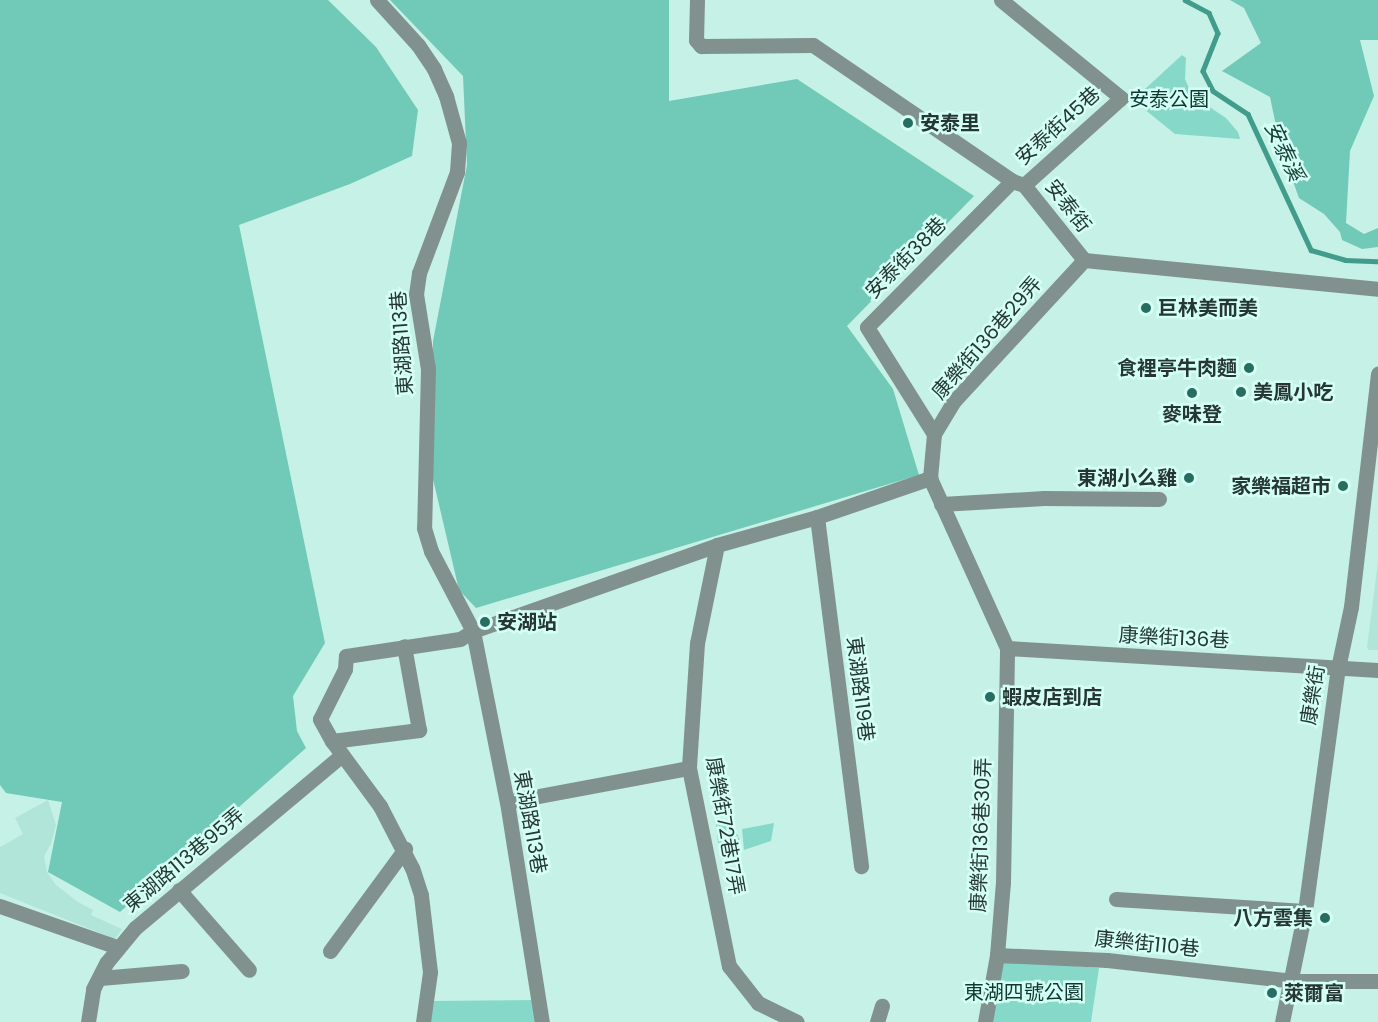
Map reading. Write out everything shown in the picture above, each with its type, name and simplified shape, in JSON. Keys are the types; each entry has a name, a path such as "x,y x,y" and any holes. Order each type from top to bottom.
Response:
{"street":[{"name":"東湖路113巷","path":"377,0 418,45 434,69 446,96 459,143 457,172 419,273 416,294 428,369 424,528 430,551 473,631 507,802 542,1022"},
{"name":"安泰街","path":"697,0 696,40 701,46 813,45 1018,183 1084,260 1378,289"},
{"name":"安泰街45巷","path":"1000,0 1121,98 1018,183"},
{"name":"安泰街38巷","path":"934,434 867,327 1018,183"},
{"name":"康樂街136巷29弄","path":"1007,648 930,478 934,434 954,401 1084,260"},
{"name":"康樂街","path":"1282,1022 1293,981 1305,910 1338,668 1351,607 1378,374"},
{"path":"423,1022 430,972 421,895 405,849 380,806 332,741 320,719 345,669 346,656 460,639 473,631 717,545 817,518 930,478"},
{"path":"941,504 1044,498 1159,499"},
{"name":"東湖路119巷","path":"817,518 861,866"},
{"name":"康樂街72巷17弄","path":"717,545 698,643 690,768 729,966 758,1003 788,1020"},
{"path":"332,741 419,730 404,646"},
{"name":"康樂街136巷","path":"1007,648 1378,670"},
{"name":"康樂街136巷30弄","path":"985,1022 997,955 1003,882 1007,648"},
{"name":"東湖路113巷95弄","path":"88,1022 93,989 117,947 179,891 342,754"},
{"path":"507,802 690,768"},
{"path":"330,951 405,849"},
{"path":"179,891 249,970"},
{"path":"1116,899 1305,910"},
{"path":"0,906 117,947"},
{"name":"康樂街110巷","path":"997,955 1107,960 1293,981 1378,981"},
{"path":"100,978 182,971"},
{"path":"877,1022 882,1006"}],"shaded area":[{"path":"1378,562 1378,650 1369,650 1367,647"},
{"path":"48,800 56,825 51,844 44,856 47,872 56,885 93,910 91,915 122,929 115,939 0,893 0,847 23,834 15,818"}],"green space":[{"path":"0,0 328,0 376,47 418,110 412,156 350,184 239,225 325,643 293,696 297,731 306,748 120,912 48,872 62,802 6,793 0,785"},
{"path":"390,0 669,0 669,101 797,79 974,196 847,326 893,389 919,475 476,608 459,590 433,479 433,341 467,165 463,76"},
{"path":"1230,0 1378,0 1378,40 1360,40 1374,96 1350,151 1346,223 1364,234 1378,228 1378,247 1362,249 1342,240 1340,232 1324,214 1299,198 1280,145 1270,97 1222,71 1261,43 1244,8"},
{"name":"安泰公園","path":"1182,55 1186,58 1185,79 1189,88 1199,100 1226,118 1238,132 1240,139 1175,134 1133,100"},
{"path":"731,819 740,841 718,843 716,823"},
{"path":"774,823 771,841 744,850 742,829"},
{"name":"東湖四號公園","path":"999,960 1099,968 1091,1022 989,1022"},
{"path":"535,1000 539,1022 430,1022 434,1001"}],"waterway":[{"name":"安泰溪","path":"1185,0 1209,13 1218,33 1203,71 1213,91 1248,114 1311,250 1345,260 1377,261"}],"place":[{"name":"安泰里","path":"908,123"},
{"name":"巨林美而美","path":"1146,308"},
{"name":"食裡亭牛肉麵","path":"1249,368"},
{"name":"美鳳小吃","path":"1241,392"},
{"name":"麥味登","path":"1192,393"},
{"name":"東湖小么雞","path":"1189,478"},
{"name":"家樂福超市","path":"1343,486"},
{"name":"安湖站","path":"485,622"},
{"name":"蝦皮店到店","path":"990,697"},
{"name":"八方雲集","path":"1325,918"},
{"name":"萊爾富","path":"1272,993"}]}
